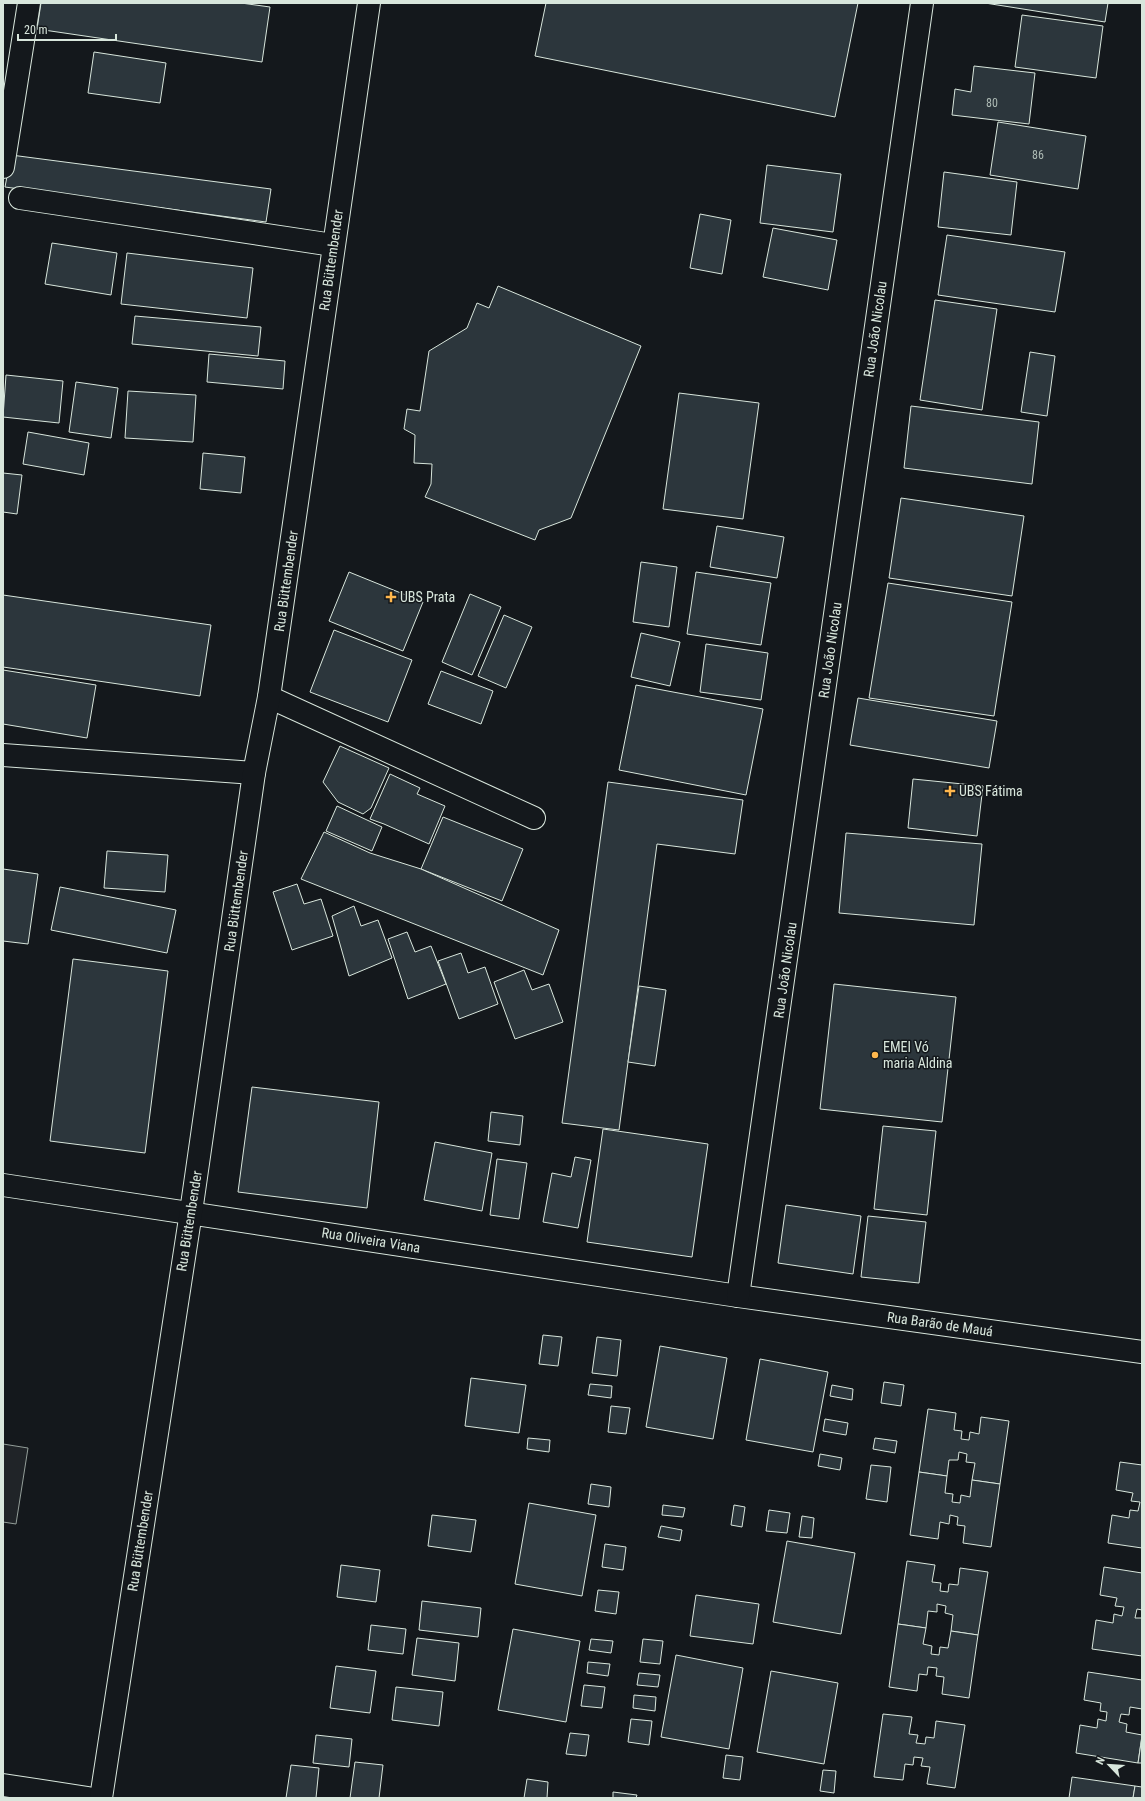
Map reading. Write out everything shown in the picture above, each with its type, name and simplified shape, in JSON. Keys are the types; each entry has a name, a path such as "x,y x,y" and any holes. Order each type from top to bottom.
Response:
{"street":[{"path":"3,167 29,3"},
{"name":"Rua Büttembender","path":"101,1798 191,1212 254,773 269,697 369,3"},
{"name":"Rua João Nicolau","path":"738,1296 922,3"},
{"path":"20,198 333,246"},
{"path":"269,697 534,818"},
{"path":"3,755 254,773"},
{"name":"Rua Oliveira Viana","path":"3,1185 191,1212 738,1296"},
{"name":"Rua Barão de Mauá","path":"738,1296 1142,1352"},
{"path":"3,1785 88,1798"}],"shaded area":[{"path":"3,1444 28,1448 16,1524 3,1522"}],"building":[{"path":"41,3 241,3 270,7 262,62 37,29"},
{"path":"546,3 858,3 835,117 535,56"},
{"path":"985,3 1108,3 1105,22"},
{"path":"1022,15 1103,26 1096,78 1015,67"},
{"path":"94,52 166,63 160,103 88,93"},
{"path":"974,66 1035,73 1029,124 952,115 955,89 971,92"},
{"path":"998,122 1086,136 1078,189 990,175"},
{"path":"11,155 271,189 266,222 5,187"},
{"path":"767,165 841,174 833,232 760,223"},
{"path":"944,172 1017,182 1011,235 938,227"},
{"path":"700,214 731,220 722,274 690,268"},
{"path":"773,228 837,240 828,290 763,277"},
{"path":"947,235 1065,252 1055,312 938,295"},
{"path":"52,243 117,253 111,295 45,284"},
{"path":"127,253 253,268 247,318 121,304"},
{"path":"498,286 641,346 571,518 539,530 535,540 425,497 431,484 432,464 414,463 415,435 404,429 407,409 420,411 429,351 467,328 477,303 489,308"},
{"path":"935,300 997,309 982,410 920,400"},
{"path":"135,316 261,327 258,356 132,344"},
{"path":"1030,352 1055,356 1047,416 1021,412"},
{"path":"209,354 285,361 283,389 207,382"},
{"path":"6,375 63,381 59,423 3,417"},
{"path":"76,382 118,388 111,438 69,432"},
{"path":"128,391 196,395 193,442 125,438"},
{"path":"679,393 759,403 743,519 663,509"},
{"path":"911,406 1039,422 1032,484 904,468"},
{"path":"28,432 89,443 84,475 23,464"},
{"path":"203,453 245,457 241,493 200,489"},
{"path":"3,473 22,475 17,514 3,512"},
{"path":"901,498 1024,516 1012,596 889,578"},
{"path":"717,526 784,537 777,578 710,567"},
{"path":"641,562 677,567 669,627 633,622"},
{"path":"349,572 423,602 403,651 329,621"},
{"path":"696,572 771,583 761,645 687,634"},
{"path":"888,583 1012,602 994,716 869,698"},
{"path":"470,594 501,607 472,675 442,662"},
{"path":"3,595 211,625 200,696 3,667"},
{"path":"504,615 532,627 506,688 478,676"},
{"path":"334,630 412,660 388,722 310,692"},
{"path":"641,633 680,642 670,686 631,677"},
{"path":"706,644 768,653 761,700 700,692"},
{"path":"3,670 96,685 87,738 3,724"},
{"path":"441,671 493,691 481,724 428,704"},
{"path":"636,685 763,709 746,795 619,770"},
{"path":"858,698 997,721 989,768 850,745"},
{"path":"340,746 389,768 371,808 363,814 338,802 323,782"},
{"path":"390,774 420,788 417,794 445,806 429,844 370,819"},
{"path":"913,779 983,786 977,836 908,828"},
{"path":"608,782 743,800 735,854 657,844 619,1130 562,1123"},
{"path":"337,806 382,827 372,851 326,831"},
{"path":"443,817 523,849 502,901 421,869"},
{"path":"324,832 370,853 421,869 559,930 543,975 301,879"},
{"path":"846,833 982,844 974,925 839,913"},
{"path":"107,851 168,855 165,892 104,888"},
{"path":"3,869 38,874 28,944 3,941"},
{"path":"297,884 304,904 321,899 333,936 292,950 273,892"},
{"path":"60,887 176,910 167,953 51,930"},
{"path":"354,906 361,926 378,920 392,958 349,976 332,916"},
{"path":"407,932 415,952 431,946 446,984 408,999 388,939"},
{"path":"461,953 468,973 485,967 498,1004 459,1019 438,961"},
{"path":"73,959 168,971 145,1153 50,1141"},
{"path":"524,970 532,990 549,984 563,1022 515,1039 494,982"},
{"path":"834,984 956,997 942,1122 820,1109"},
{"path":"639,986 666,990 655,1066 628,1062"},
{"path":"252,1087 379,1102 367,1208 238,1192"},
{"path":"491,1112 523,1116 520,1145 488,1141"},
{"path":"883,1126 936,1131 927,1215 874,1209"},
{"path":"603,1129 708,1144 692,1257 587,1242"},
{"path":"435,1142 492,1153 482,1211 424,1200"},
{"path":"575,1157 591,1160 578,1228 543,1222 552,1173 571,1177"},
{"path":"497,1159 527,1163 519,1219 490,1215"},
{"path":"786,1205 861,1216 853,1274 778,1263"},
{"path":"868,1216 926,1222 919,1283 861,1277"},
{"path":"543,1335 562,1337 558,1366 539,1364"},
{"path":"597,1337 621,1340 617,1376 592,1373"},
{"path":"660,1346 727,1358 713,1439 646,1427"},
{"path":"760,1359 828,1372 813,1452 746,1440"},
{"path":"471,1378 526,1385 519,1433 465,1426"},
{"path":"884,1382 904,1385 901,1406 881,1403"},
{"path":"590,1384 612,1386 611,1398 588,1395"},
{"path":"832,1385 853,1389 852,1400 830,1396"},
{"path":"611,1406 630,1408 626,1434 608,1432"},
{"path":"928,1409 956,1413 954,1430 962,1431 961,1439 969,1440 970,1432 979,1434 981,1417 1009,1421 1000,1484 972,1480 975,1463 966,1462 967,1454 959,1452 958,1460 949,1460 947,1476 919,1472"},
{"path":"825,1419 848,1423 846,1435 823,1431"},
{"path":"528,1438 550,1440 549,1452 527,1449"},
{"path":"875,1438 897,1441 895,1453 873,1449"},
{"path":"820,1454 842,1458 840,1470 818,1466"},
{"path":"1120,1462 1142,1465 1142,1548 1108,1543 1112,1515 1129,1518 1130,1510 1138,1511 1140,1502 1131,1501 1133,1493 1116,1490"},
{"path":"871,1465 891,1467 887,1502 866,1499"},
{"path":"919,1472 947,1476 945,1493 953,1494 952,1502 960,1503 961,1495 970,1497 972,1480 1000,1484 991,1547 963,1543 965,1526 957,1525 958,1517 950,1515 949,1524 940,1522 938,1539 910,1535"},
{"path":"591,1484 611,1487 609,1507 588,1504"},
{"path":"529,1503 596,1515 582,1596 515,1584"},
{"path":"663,1505 685,1508 683,1517 662,1515"},
{"path":"734,1505 745,1507 742,1527 731,1525"},
{"path":"769,1510 790,1513 787,1533 766,1531"},
{"path":"432,1515 476,1520 471,1552 428,1546"},
{"path":"802,1516 814,1518 812,1538 799,1537"},
{"path":"661,1526 682,1530 680,1541 658,1537"},
{"path":"787,1541 855,1553 841,1634 773,1622"},
{"path":"605,1544 626,1547 623,1570 602,1567"},
{"path":"907,1561 935,1565 932,1582 941,1583 940,1591 948,1592 949,1584 958,1585 960,1568 988,1572 978,1635 951,1631 953,1615 945,1613 946,1606 937,1604 937,1612 928,1611 926,1628 898,1624"},
{"path":"341,1565 380,1570 376,1602 337,1597"},
{"path":"1104,1567 1142,1573 1142,1610 1137,1609 1135,1618 1142,1618 1142,1656 1092,1649 1096,1620 1113,1623 1114,1614 1122,1616 1124,1607 1115,1606 1117,1598 1100,1595"},
{"path":"598,1590 619,1592 616,1614 595,1611"},
{"path":"696,1595 759,1604 753,1644 690,1636"},
{"path":"422,1601 481,1608 478,1637 419,1630"},
{"path":"898,1624 926,1628 923,1644 932,1646 931,1654 939,1655 940,1647 948,1648 951,1631 978,1635 969,1698 942,1694 944,1677 936,1676 937,1668 928,1667 927,1675 919,1674 917,1691 889,1687"},
{"path":"371,1625 406,1629 403,1654 368,1650"},
{"path":"513,1629 580,1641 566,1722 498,1710"},
{"path":"417,1638 459,1643 455,1681 412,1675"},
{"path":"591,1639 613,1641 611,1653 589,1650"},
{"path":"643,1639 663,1641 660,1664 640,1662"},
{"path":"676,1655 743,1668 729,1749 661,1737"},
{"path":"588,1662 610,1664 608,1676 587,1673"},
{"path":"336,1666 376,1671 370,1713 330,1708"},
{"path":"771,1671 838,1683 824,1764 757,1752"},
{"path":"1088,1672 1142,1680 1142,1709 1130,1707 1129,1715 1121,1714 1119,1722 1127,1724 1126,1732 1142,1735 1138,1763 1076,1753 1080,1725 1097,1728 1098,1719 1106,1721 1107,1712 1100,1711 1101,1703 1084,1700"},
{"path":"639,1673 660,1675 658,1687 637,1685"},
{"path":"584,1685 605,1687 602,1708 581,1706"},
{"path":"396,1687 443,1692 439,1726 392,1720"},
{"path":"634,1695 656,1697 655,1711 633,1708"},
{"path":"883,1714 912,1717 909,1734 918,1735 916,1743 925,1744 926,1737 934,1738 936,1721 965,1725 955,1788 927,1784 930,1767 921,1766 923,1758 914,1757 913,1765 905,1764 903,1780 874,1777"},
{"path":"631,1719 652,1721 649,1745 628,1742"},
{"path":"570,1733 589,1735 586,1756 566,1754"},
{"path":"316,1735 352,1739 349,1767 313,1763"},
{"path":"1142,1737 1142,1763 1138,1763"},
{"path":"726,1755 743,1757 740,1780 723,1778"},
{"path":"355,1762 383,1765 379,1798 350,1798"},
{"path":"291,1765 319,1768 316,1798 286,1798"},
{"path":"823,1770 836,1771 834,1793 820,1791"},
{"path":"1072,1777 1135,1786 1133,1798 1069,1798"},
{"path":"527,1779 548,1782 547,1798 524,1798"},
{"path":"1135,1786 1142,1787 1142,1798 1133,1798"},
{"path":"613,1792 637,1795 636,1798 613,1798"}],"place":[{"name":"UBS Prata","path":"391,597"},
{"name":"UBS Fátima","path":"950,791"},
{"name":"EMEI Vó maria Aldina","path":"875,1055"}]}
